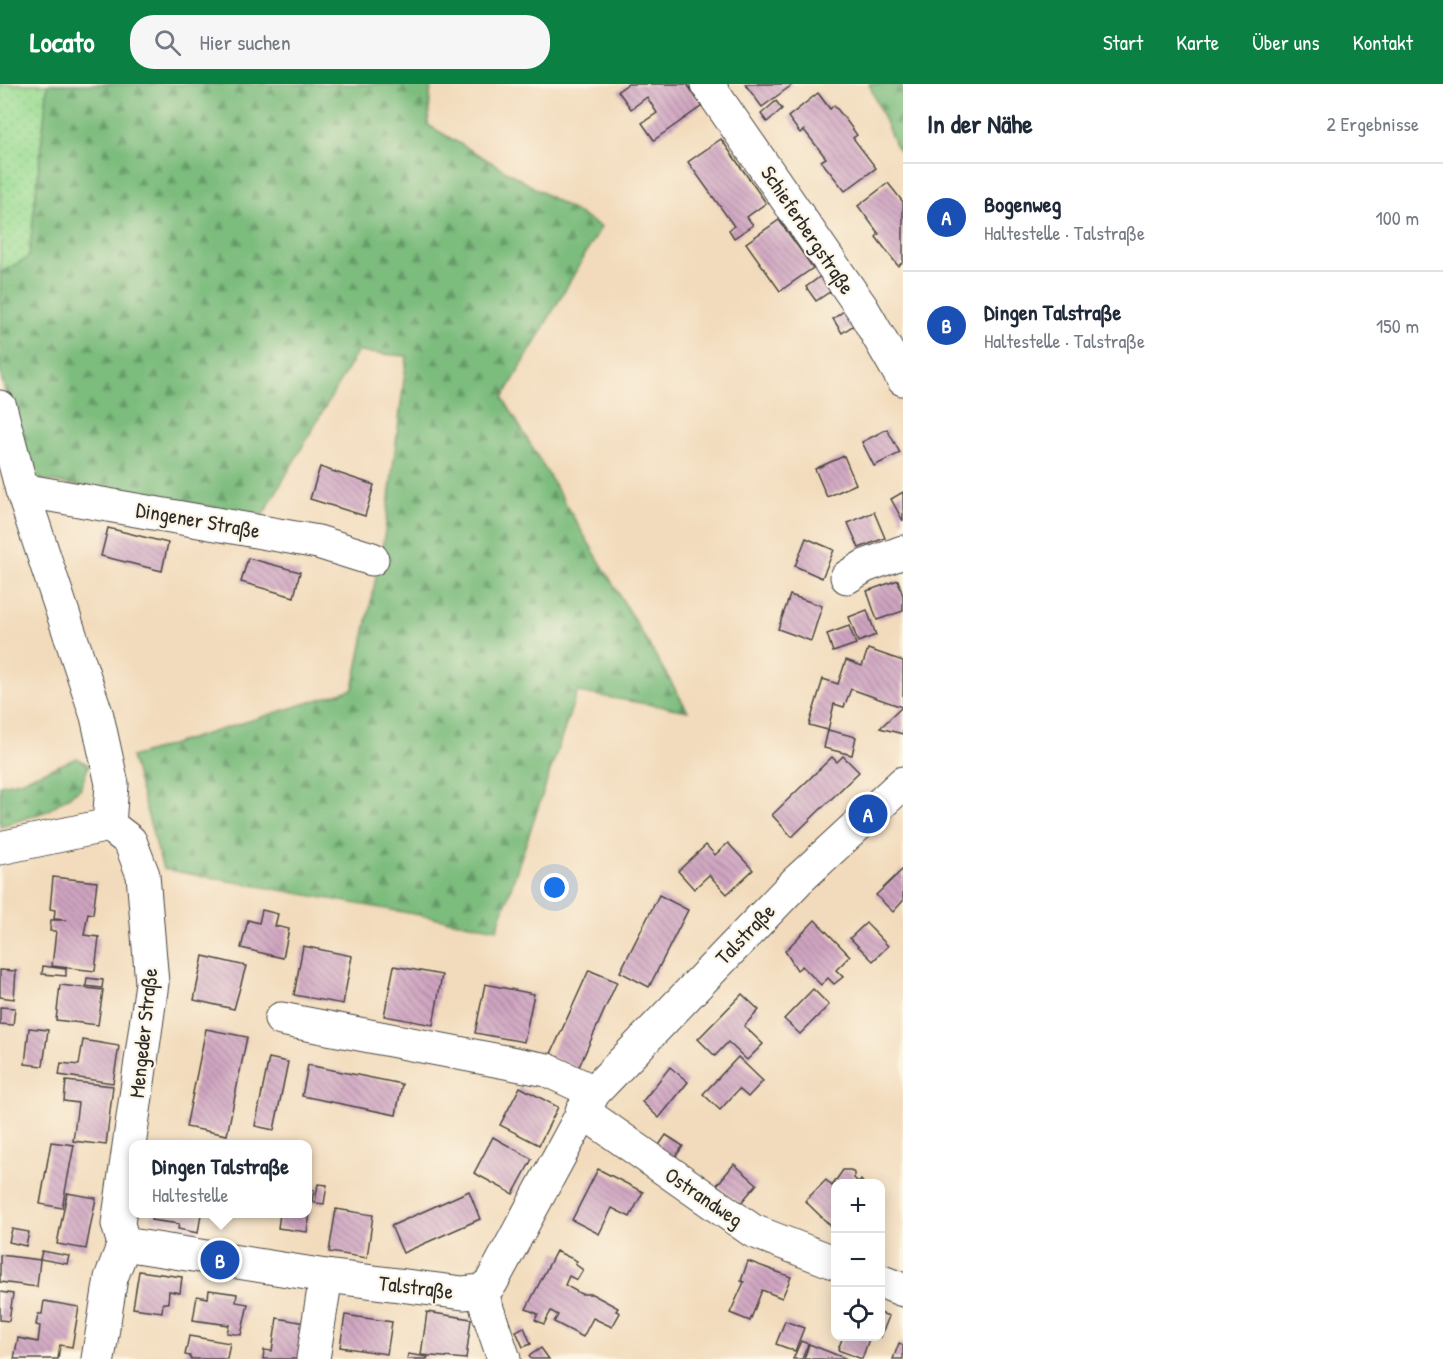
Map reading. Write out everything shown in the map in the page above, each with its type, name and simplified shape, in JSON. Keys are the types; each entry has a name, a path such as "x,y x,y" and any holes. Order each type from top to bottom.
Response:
{"street":[{"name":"Schieferbergstraße","path":"707,84 900,364"},
{"path":"0,407 22,490 97,716 112,784 109,825 0,848"},
{"name":"Dingener Straße","path":"22,490 307,540 372,559"},
{"path":"847,577 865,566 903,552"},
{"name":"Talstraße","path":"124,1244 326,1276 463,1293 481,1291 491,1283 588,1102 797,881 903,783"},
{"name":"Mengeder Straße","path":"109,825 130,841 143,875 152,982 130,1140"},
{"path":"281,1019 547,1070 588,1102"},
{"name":"Ostrandweg","path":"588,1102 753,1230 831,1261"},
{"name":"Mengeder Straße","path":"124,1244 118,1224 129,1146"},
{"path":"98,1359 111,1278 124,1244"},
{"path":"313,1359 326,1276"},
{"path":"885,1283 903,1290"},
{"path":"481,1291 504,1359"}],"green space":[{"path":"0,84 48,84 29,258 0,273"},
{"path":"48,84 431,84 428,125 601,227 503,398 688,711 577,692 497,929 163,869 131,757 353,689 384,538 407,356 357,352 263,515 28,478 0,373 0,273 29,257"},
{"path":"869,84 903,84 903,155 896,147"},
{"path":"77,758 89,765 80,789 47,811 0,827 0,785 20,781"}],"building":[{"path":"628,84 687,84 702,106 654,140 642,123 657,113 647,97 631,109 618,91"},
{"path":"745,84 791,84 792,85 762,107"},
{"path":"818,93 830,109 834,105 846,120 857,135 853,138 876,168 845,191 821,161 826,158 804,130 800,133 788,117"},
{"path":"776,101 782,109 767,122 761,114"},
{"path":"721,139 766,203 747,217 753,225 734,238 729,230 734,226 688,162"},
{"path":"888,183 903,202 903,262 898,266 876,237 879,234 858,206"},
{"path":"779,220 813,268 780,291 746,243"},
{"path":"821,276 831,291 816,301 806,287"},
{"path":"848,308 858,322 842,333 833,319"},
{"path":"887,429 900,453 874,466 862,442"},
{"path":"844,456 856,484 827,497 815,469"},
{"path":"320,467 374,485 365,516 310,499"},
{"path":"903,492 903,521 891,499"},
{"path":"874,512 885,538 859,548 848,523"},
{"path":"108,528 168,543 162,571 101,556"},
{"path":"806,538 834,550 822,578 795,566"},
{"path":"248,558 300,572 294,597 241,582"},
{"path":"898,580 903,596 903,611 877,620 867,591"},
{"path":"790,595 822,606 811,641 778,629"},
{"path":"867,610 876,635 858,642 849,617"},
{"path":"849,626 856,644 833,652 827,634"},
{"path":"868,649 903,661 903,734 880,728 902,707 851,689 844,707 834,704 828,730 809,725 823,679 838,684 846,660 862,666"},
{"path":"828,730 856,737 852,755 824,748"},
{"path":"843,756 859,772 792,837 772,815 832,757 837,762"},
{"path":"728,843 753,870 727,894 709,875 694,889 678,871 706,845 715,855"},
{"path":"903,869 903,901 893,912 876,895"},
{"path":"53,877 97,882 93,914 88,913 84,935 99,937 95,971 52,966 56,931 50,931 51,920 66,920 54,919 55,910 50,909"},
{"path":"659,895 688,910 649,987 620,972"},
{"path":"262,910 278,914 275,926 289,929 283,958 241,948 248,920 259,923"},
{"path":"815,920 850,956 836,970 843,977 834,984 828,978 821,985 802,966 797,970 785,951"},
{"path":"866,923 888,946 873,961 850,938"},
{"path":"303,946 352,956 343,1004 294,995"},
{"path":"203,956 246,966 234,1009 194,1000"},
{"path":"43,966 66,969 66,976 42,974"},
{"path":"394,966 442,975 433,1025 384,1016"},
{"path":"0,970 16,971 14,999 0,997"},
{"path":"589,970 617,982 578,1069 550,1056"},
{"path":"87,978 103,980 102,988 86,986"},
{"path":"485,984 534,994 524,1042 475,1033"},
{"path":"60,985 103,990 98,1025 56,1020"},
{"path":"813,989 829,1005 800,1034 784,1019"},
{"path":"742,994 759,1010 744,1026 763,1044 747,1060 728,1042 715,1056 698,1039"},
{"path":"0,1007 15,1008 13,1025 0,1024"},
{"path":"29,1028 48,1030 43,1066 25,1064"},
{"path":"206,1029 247,1037 227,1135 186,1127"},
{"path":"83,1040 119,1046 113,1083 59,1075 61,1063 79,1065"},
{"path":"738,1057 763,1081 748,1097 739,1089 720,1110 703,1094"},
{"path":"269,1058 288,1062 274,1130 255,1126"},
{"path":"308,1065 402,1084 396,1115 302,1096"},
{"path":"670,1067 688,1082 659,1118 642,1102"},
{"path":"66,1081 113,1086 106,1145 73,1141 78,1103 64,1101"},
{"path":"520,1087 558,1107 539,1145 500,1125"},
{"path":"666,1135 683,1146 672,1162 655,1151"},
{"path":"493,1137 532,1159 513,1194 474,1173"},
{"path":"51,1142 74,1145 62,1208 40,1204"},
{"path":"734,1164 757,1184 740,1204 717,1185"},
{"path":"598,1169 643,1192 630,1217 612,1208 599,1234 572,1220"},
{"path":"843,1170 851,1170 854,1173 855,1179 837,1179"},
{"path":"826,1180 831,1185 831,1226 805,1201"},
{"path":"318,1184 327,1185 324,1204 315,1203"},
{"path":"469,1191 480,1219 403,1253 391,1226"},
{"path":"67,1193 96,1198 86,1249 57,1244"},
{"path":"336,1209 373,1215 367,1258 329,1252"},
{"path":"151,1218 200,1218 198,1233 178,1229 179,1224 151,1220"},
{"path":"279,1218 309,1218 307,1232 278,1228"},
{"path":"12,1229 29,1232 26,1246 9,1242"},
{"path":"42,1251 69,1256 67,1264 40,1259"},
{"path":"556,1251 577,1261 575,1264 583,1270 577,1280 569,1276 565,1285 581,1294 592,1294 618,1308 616,1311 620,1313 612,1327 593,1318 583,1337 554,1322 558,1315 551,1311 544,1324 535,1320 538,1314 526,1309"},
{"path":"0,1255 40,1260 37,1287 0,1282"},
{"path":"748,1261 791,1277 782,1298 762,1290 750,1321 730,1313 744,1282 741,1281"},
{"path":"139,1271 182,1277 180,1293 169,1291 168,1303 163,1303 162,1312 133,1308"},
{"path":"209,1290 237,1294 236,1302 248,1304 241,1335 227,1333 229,1325 193,1320 197,1296 208,1298"},
{"path":"0,1292 13,1294 9,1321 0,1320"},
{"path":"44,1301 79,1307 72,1347 60,1345 58,1359 14,1359 18,1338 38,1342 40,1326 36,1325 38,1314 42,1314"},
{"path":"427,1312 471,1319 466,1359 421,1355"},
{"path":"345,1315 392,1322 387,1354 340,1347"},
{"path":"885,1315 889,1316 885,1326"},
{"path":"277,1318 306,1323 299,1359 263,1359 264,1350 272,1351"},
{"path":"785,1321 804,1328 795,1351 776,1344"},
{"path":"524,1327 531,1344 523,1347 516,1331"},
{"path":"189,1336 230,1343 227,1359 190,1359 190,1356 185,1355"},
{"path":"801,1341 808,1344 802,1359 793,1359"},
{"path":"841,1341 868,1341 862,1359 838,1350"},
{"path":"899,1343 903,1345 903,1359 893,1359"},
{"path":"809,1344 847,1359 804,1359"},
{"path":"541,1348 549,1359 531,1359 529,1356"},
{"path":"408,1354 428,1357 427,1359 407,1359"}],"place":[{"name":"Bogenweg","path":"868,814"},
{"name":"Dingen Talstraße","path":"220,1260"}]}
